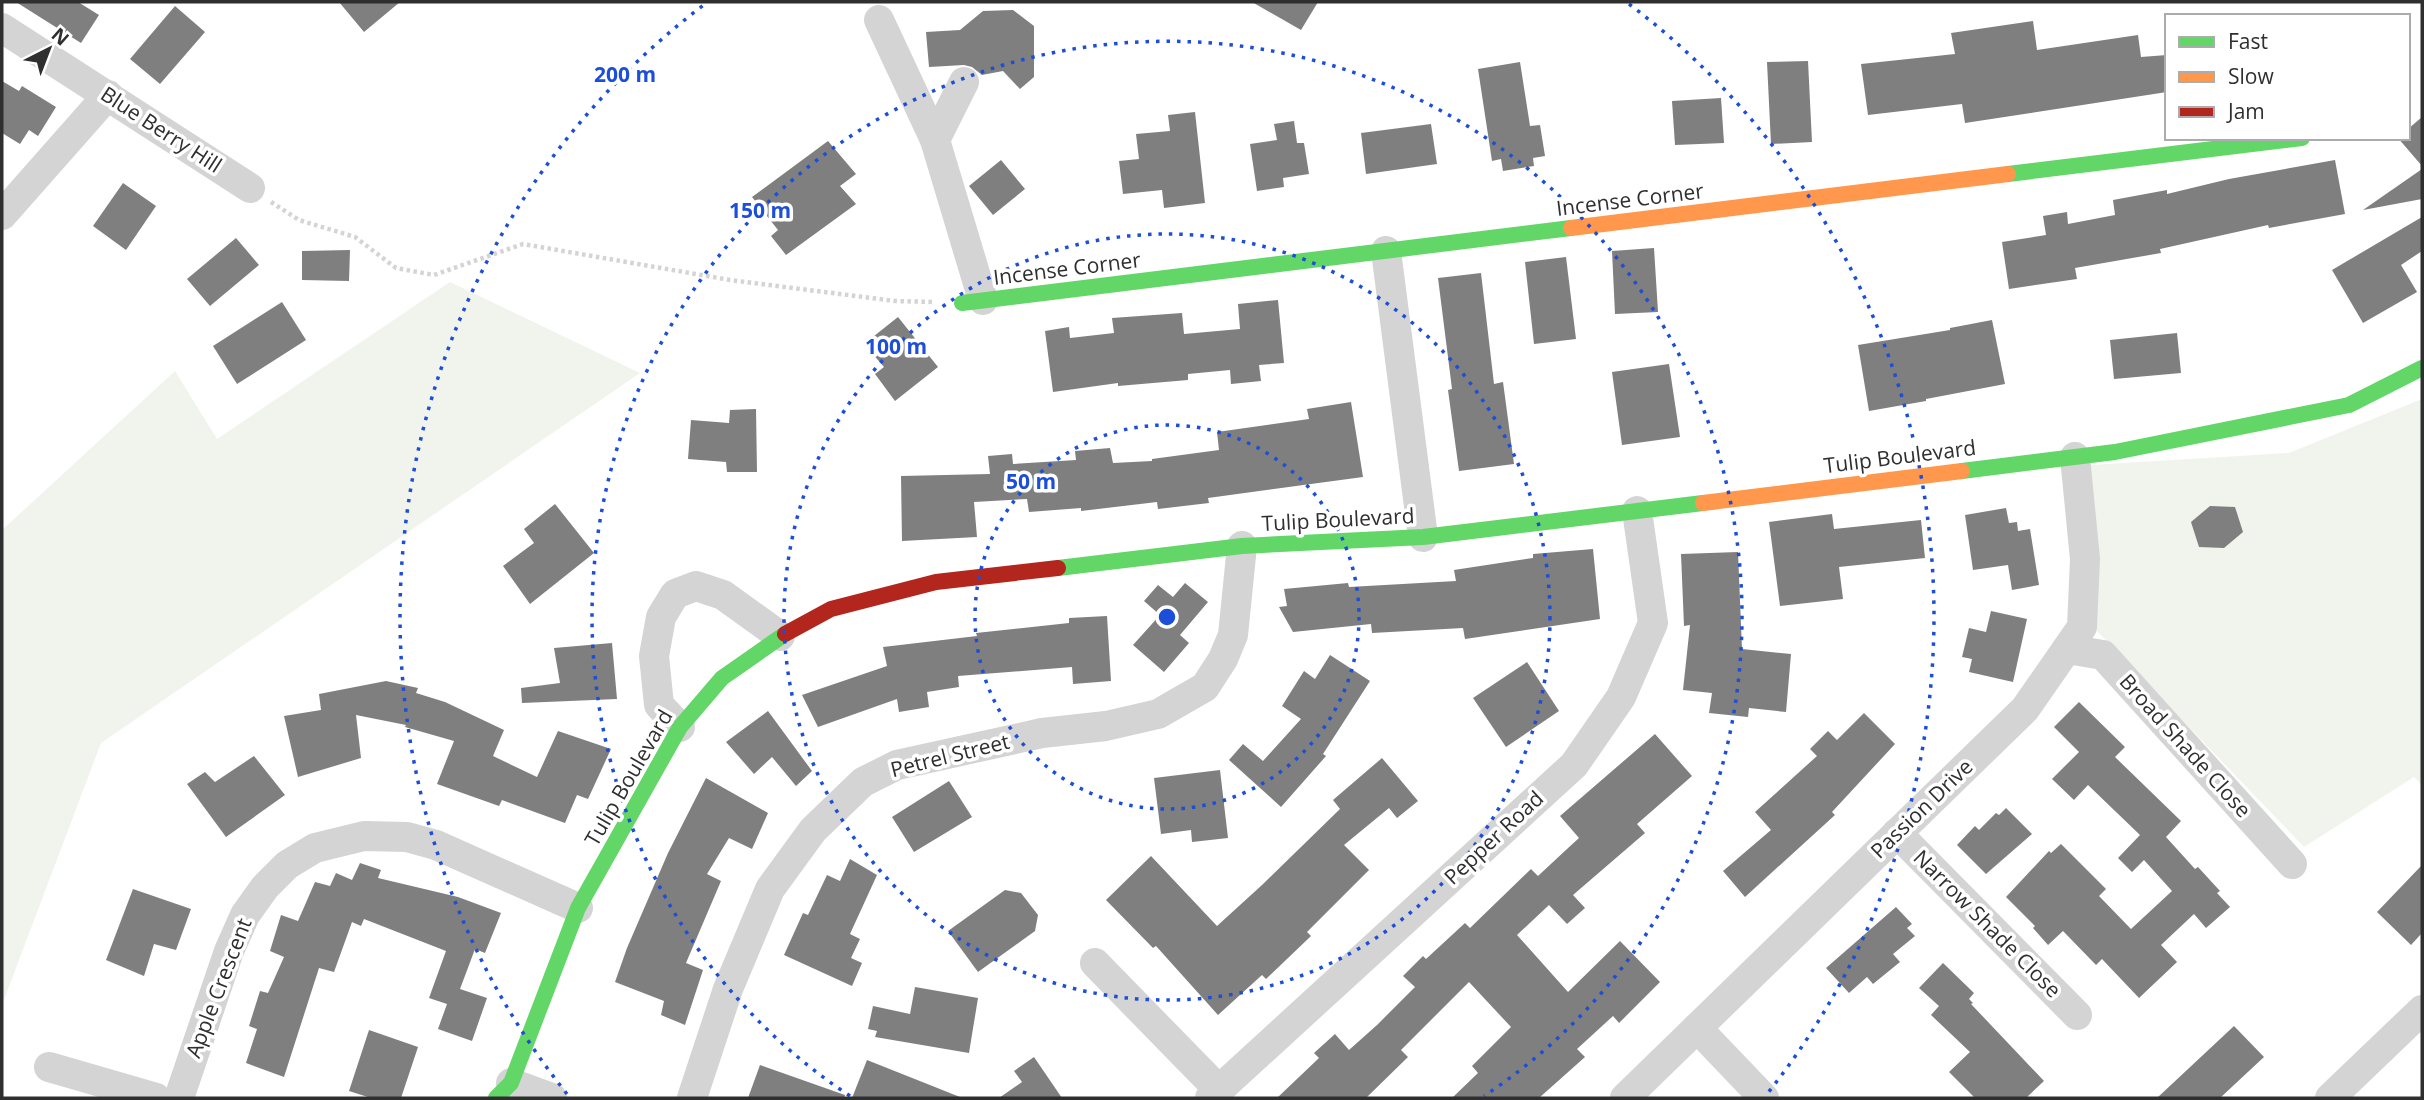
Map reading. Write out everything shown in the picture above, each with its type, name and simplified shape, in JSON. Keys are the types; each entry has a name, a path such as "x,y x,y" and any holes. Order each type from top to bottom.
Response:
{"street":[{"path":"879,20 935,140 973,302"},
{"name":"Blue Berry Hill","path":"2,28 250,188"},
{"path":"935,140 964,82"},
{"path":"2,215 108,95"},
{"name":"Incense Corner","path":"973,302 2286,140"},
{"path":"1386,251 1423,537"},
{"name":"Tulip Boulevard","path":"506,1093 578,908 680,727 722,678 779,636 831,610 936,582 1242,546 1423,537 2115,452 2349,405 2422,368"},
{"name":"Passion Drive","path":"1625,1098 2025,709 2082,627 2085,559 2074,457"},
{"name":"Pepper Road","path":"1214,1094 1574,765 1621,697 1653,623 1637,511"},
{"name":"Petrel Street","path":"692,1098 728,989 769,889 813,831 863,782 897,765 1029,736 1106,726 1158,714 1205,687 1223,659 1233,635 1242,546"},
{"path":"680,727 659,705 654,656 661,617 675,594 696,586 723,595 779,636"},
{"name":"Broad Shade Close","path":"2067,649 2103,655 2292,864"},
{"name":"Narrow Shade Close","path":"1897,833 2077,1015"},
{"name":"Apple Crescent","path":"179,1098 229,951 245,915 265,887 286,865 315,848 364,836 407,837 436,845 578,908"},
{"path":"1095,963 1214,1094"},
{"path":"2330,1098 2422,1010"},
{"path":"1697,1028 1764,1098"},
{"path":"49,1067 156,1098"},
{"path":"506,1093 552,1098"}],"path":[{"path":"250,188 299,220 355,237 396,268 434,275 523,244 730,281 895,301 973,302"}],"shaded area":[{"path":"450,282 640,373 101,743 2,1005 2,530 175,371 217,439"},
{"path":"2422,399 2422,785 2414,777 2304,847 2094,628 2091,465 2289,453"}],"building":[{"path":"16,2 78,2 99,15 81,43"},
{"path":"339,2 400,2 364,32"},
{"path":"1252,2 1318,2 1301,30"},
{"path":"175,6 205,32 160,84 130,59"},
{"path":"1013,10 1034,26 1034,77 1020,89 1003,71 982,75 972,67 964,65 929,67 926,32 960,30 983,11"},
{"path":"2033,21 2037,50 2138,35 2141,57 2165,55 2165,92 1965,123 1962,104 1868,115 1861,64 1955,54 1951,33"},
{"path":"1808,61 1812,142 1771,144 1767,62"},
{"path":"1520,62 1530,126 1540,125 1545,156 1533,158 1534,166 1503,171 1501,159 1492,161 1478,69"},
{"path":"2,81 19,91 22,86 56,107 38,136 29,130 20,144 2,133"},
{"path":"1721,98 1724,143 1675,145 1672,101"},
{"path":"1195,112 1205,203 1164,208 1162,190 1123,194 1119,161 1139,159 1136,134 1170,131 1168,115"},
{"path":"2422,117 2422,166 2400,140 2410,140 2410,127"},
{"path":"1294,121 1297,143 1304,143 1309,174 1283,178 1284,187 1257,191 1250,144 1277,140 1274,124"},
{"path":"1431,124 1437,164 1366,174 1361,133"},
{"path":"828,141 856,174 840,186 856,204 786,255 771,236 778,230 752,197"},
{"path":"1001,160 1025,189 993,215 969,186"},
{"path":"2335,160 2345,214 2269,228 2268,225 2160,249 2161,253 2075,268 2077,279 2009,289 2002,242 2046,235 2043,216 2067,212 2068,224 2115,215 2113,200 2167,190 2167,194 2229,179"},
{"path":"2422,169 2422,199 2363,210"},
{"path":"123,183 156,206 126,250 93,226"},
{"path":"2422,217 2422,251 2401,265 2417,292 2363,323 2332,270"},
{"path":"236,238 259,265 210,306 187,279"},
{"path":"1654,248 1658,312 1615,314 1612,251"},
{"path":"350,250 349,281 302,280 302,251"},
{"path":"1566,257 1576,339 1534,344 1525,262"},
{"path":"1481,273 1494,384 1503,382 1514,464 1459,471 1448,390 1452,389 1438,278"},
{"path":"1278,300 1284,363 1259,365 1261,381 1231,384 1230,370 1188,374 1188,380 1118,386 1118,383 1053,392 1045,331 1069,327 1070,338 1114,333 1112,318 1182,313 1184,334 1240,329 1238,304"},
{"path":"282,302 306,340 237,384 213,346"},
{"path":"898,317 938,367 895,401 875,374 884,367 864,344"},
{"path":"1992,320 2005,384 1869,411 1858,345 1950,330"},
{"path":"2177,333 2181,373 2114,379 2110,340"},
{"path":"1669,364 1680,437 1622,445 1612,372"},
{"path":"1351,402 1363,477 1208,498 1209,503 1158,509 1157,502 1081,511 1081,508 1029,512 1027,499 974,502 977,537 902,541 901,476 990,474 988,456 1012,454 1013,464 1076,460 1075,451 1110,448 1113,463 1152,461 1219,450 1217,432 1309,419 1307,409"},
{"path":"756,409 757,472 727,472 726,462 688,459 691,420 729,423 730,410"},
{"path":"555,504 594,553 530,604 503,566 534,543 524,529"},
{"path":"2210,506 2235,507 2243,532 2224,548 2199,547 2191,522"},
{"path":"2006,508 2009,523 2017,522 2018,531 2030,529 2039,585 2012,590 2008,565 1973,570 1965,515"},
{"path":"1832,514 1834,529 1921,520 1925,558 1839,567 1843,599 1780,606 1769,522"},
{"path":"1593,549 1600,619 1465,639 1463,628 1372,633 1371,624 1293,632 1279,607 1287,606 1284,589 1348,583 1349,587 1456,581 1454,570 1533,558 1533,554"},
{"path":"1738,552 1742,649 1791,654 1786,712 1749,708 1748,717 1709,713 1712,693 1683,690 1690,625 1684,626 1681,554"},
{"path":"1185,583 1208,602 1180,635 1189,643 1164,672 1133,645 1160,615 1144,601 1158,585 1173,597"},
{"path":"1991,611 2027,619 2013,682 1969,672 1972,659 1962,657 1969,628 1986,632"},
{"path":"1107,616 1111,681 1073,684 1072,667 958,676 959,687 927,692 929,707 899,712 897,699 818,727 802,695 887,666 883,647 1069,623 1069,618"},
{"path":"612,643 617,699 522,703 521,688 560,683 554,648"},
{"path":"1330,655 1370,681 1323,754 1326,756 1281,807 1229,760 1243,744 1263,761 1301,719 1282,706 1304,671 1315,679"},
{"path":"1527,662 1559,711 1506,747 1473,698"},
{"path":"386,681 418,688 416,693 445,702 504,730 493,756 537,777 558,731 611,749 588,799 577,795 565,823 502,800 499,806 437,784 454,741 405,727 406,725 356,715 361,758 298,777 284,716 321,710 319,694"},
{"path":"2079,702 2125,747 2115,757 2181,821 2166,837 2195,869 2198,867 2220,891 2217,893 2230,907 2206,928 2194,914 2161,945 2177,962 2139,998 2102,959 2096,965 2063,931 2048,945 2033,928 2035,926 2006,897 2049,851 2051,853 2061,844 2106,889 2099,896 2131,929 2172,891 2144,860 2132,872 2118,858 2140,835 2088,785 2074,800 2052,779 2079,752 2054,727"},
{"path":"768,711 812,771 796,786 772,757 754,774 726,742"},
{"path":"1864,713 1895,744 1832,812 1835,815 1745,897 1723,871 1771,830 1755,812 1817,756 1810,749 1828,731 1837,740"},
{"path":"1655,734 1692,776 1637,824 1645,833 1573,895 1585,908 1567,924 1549,905 1517,935 1568,992 1620,941 1660,982 1619,1023 1613,1016 1577,1049 1585,1057 1539,1098 1452,1098 1478,1073 1472,1066 1511,1027 1469,982 1401,1050 1408,1057 1366,1098 1277,1098 1319,1058 1314,1053 1335,1034 1349,1050 1377,1025 1415,987 1403,976 1423,956 1426,959 1465,923 1470,928 1531,869 1538,876 1579,838 1560,816"},
{"path":"254,756 285,795 226,837 187,784 205,772 215,782"},
{"path":"1382,758 1418,801 1397,818 1389,808 1344,845 1369,870 1307,932 1311,936 1266,979 1262,975 1218,1015 1156,946 1153,948 1106,900 1151,856 1217,926 1340,809 1333,800"},
{"path":"1220,770 1228,838 1192,842 1191,830 1161,834 1154,778"},
{"path":"706,778 768,813 752,849 729,838 707,874 721,881 686,963 703,970 685,1025 661,1015 664,1001 615,982 668,853"},
{"path":"949,781 972,817 914,852 892,817"},
{"path":"2006,808 2032,834 1986,874 1957,845 1975,826 1979,830 1996,813 1999,815"},
{"path":"850,859 877,875 850,934 860,939 851,958 862,963 852,986 784,955 803,913 808,915 827,875 840,881"},
{"path":"360,863 381,870 378,878 458,897 501,913 485,953 475,949 460,989 487,998 472,1041 438,1029 447,1004 429,998 446,951 364,919 361,926 352,922 334,972 319,968 284,1077 246,1063 257,1029 249,1026 260,991 268,993 284,957 270,951 281,915 298,921 315,882 330,886 336,873 352,880"},
{"path":"2422,865 2422,933 2411,945 2377,912"},
{"path":"133,889 191,909 176,950 154,944 144,976 106,960"},
{"path":"1005,890 1021,893 1038,915 1035,931 978,972 948,931"},
{"path":"1896,907 1912,924 1907,928 1915,936 1893,954 1900,962 1873,984 1867,977 1849,993 1826,968"},
{"path":"1943,963 1974,993 1969,999 1973,1003 1971,1004 2044,1081 2026,1098 1975,1098 1949,1072 1970,1052 1931,1015 1939,1006 1919,988"},
{"path":"915,987 978,998 969,1053 875,1037 877,1031 868,1029 873,1006 910,1014"},
{"path":"2234,1026 2264,1057 2220,1098 2157,1098"},
{"path":"369,1030 418,1047 401,1098 371,1098 349,1091"},
{"path":"1034,1057 1062,1098 999,1098 1022,1082 1014,1071"},
{"path":"867,1060 960,1097 960,1098 852,1098"},
{"path":"760,1065 845,1095 844,1098 748,1098"}],"traffic: fast":[{"path":"2008,174 2286,140"},
{"path":"962,303 1571,228"},
{"path":"1962,471 2115,452 2349,405 2422,368"},
{"path":"1058,568 1242,546 1423,537 1703,503"},
{"path":"496,1098 511,1083 578,908 680,727 722,678 785,634"}],"traffic: slow":[{"path":"1571,228 2008,174"},
{"path":"1703,503 1962,471"}],"traffic: jam":[{"path":"785,634 831,609 936,582 1058,568"}]}
